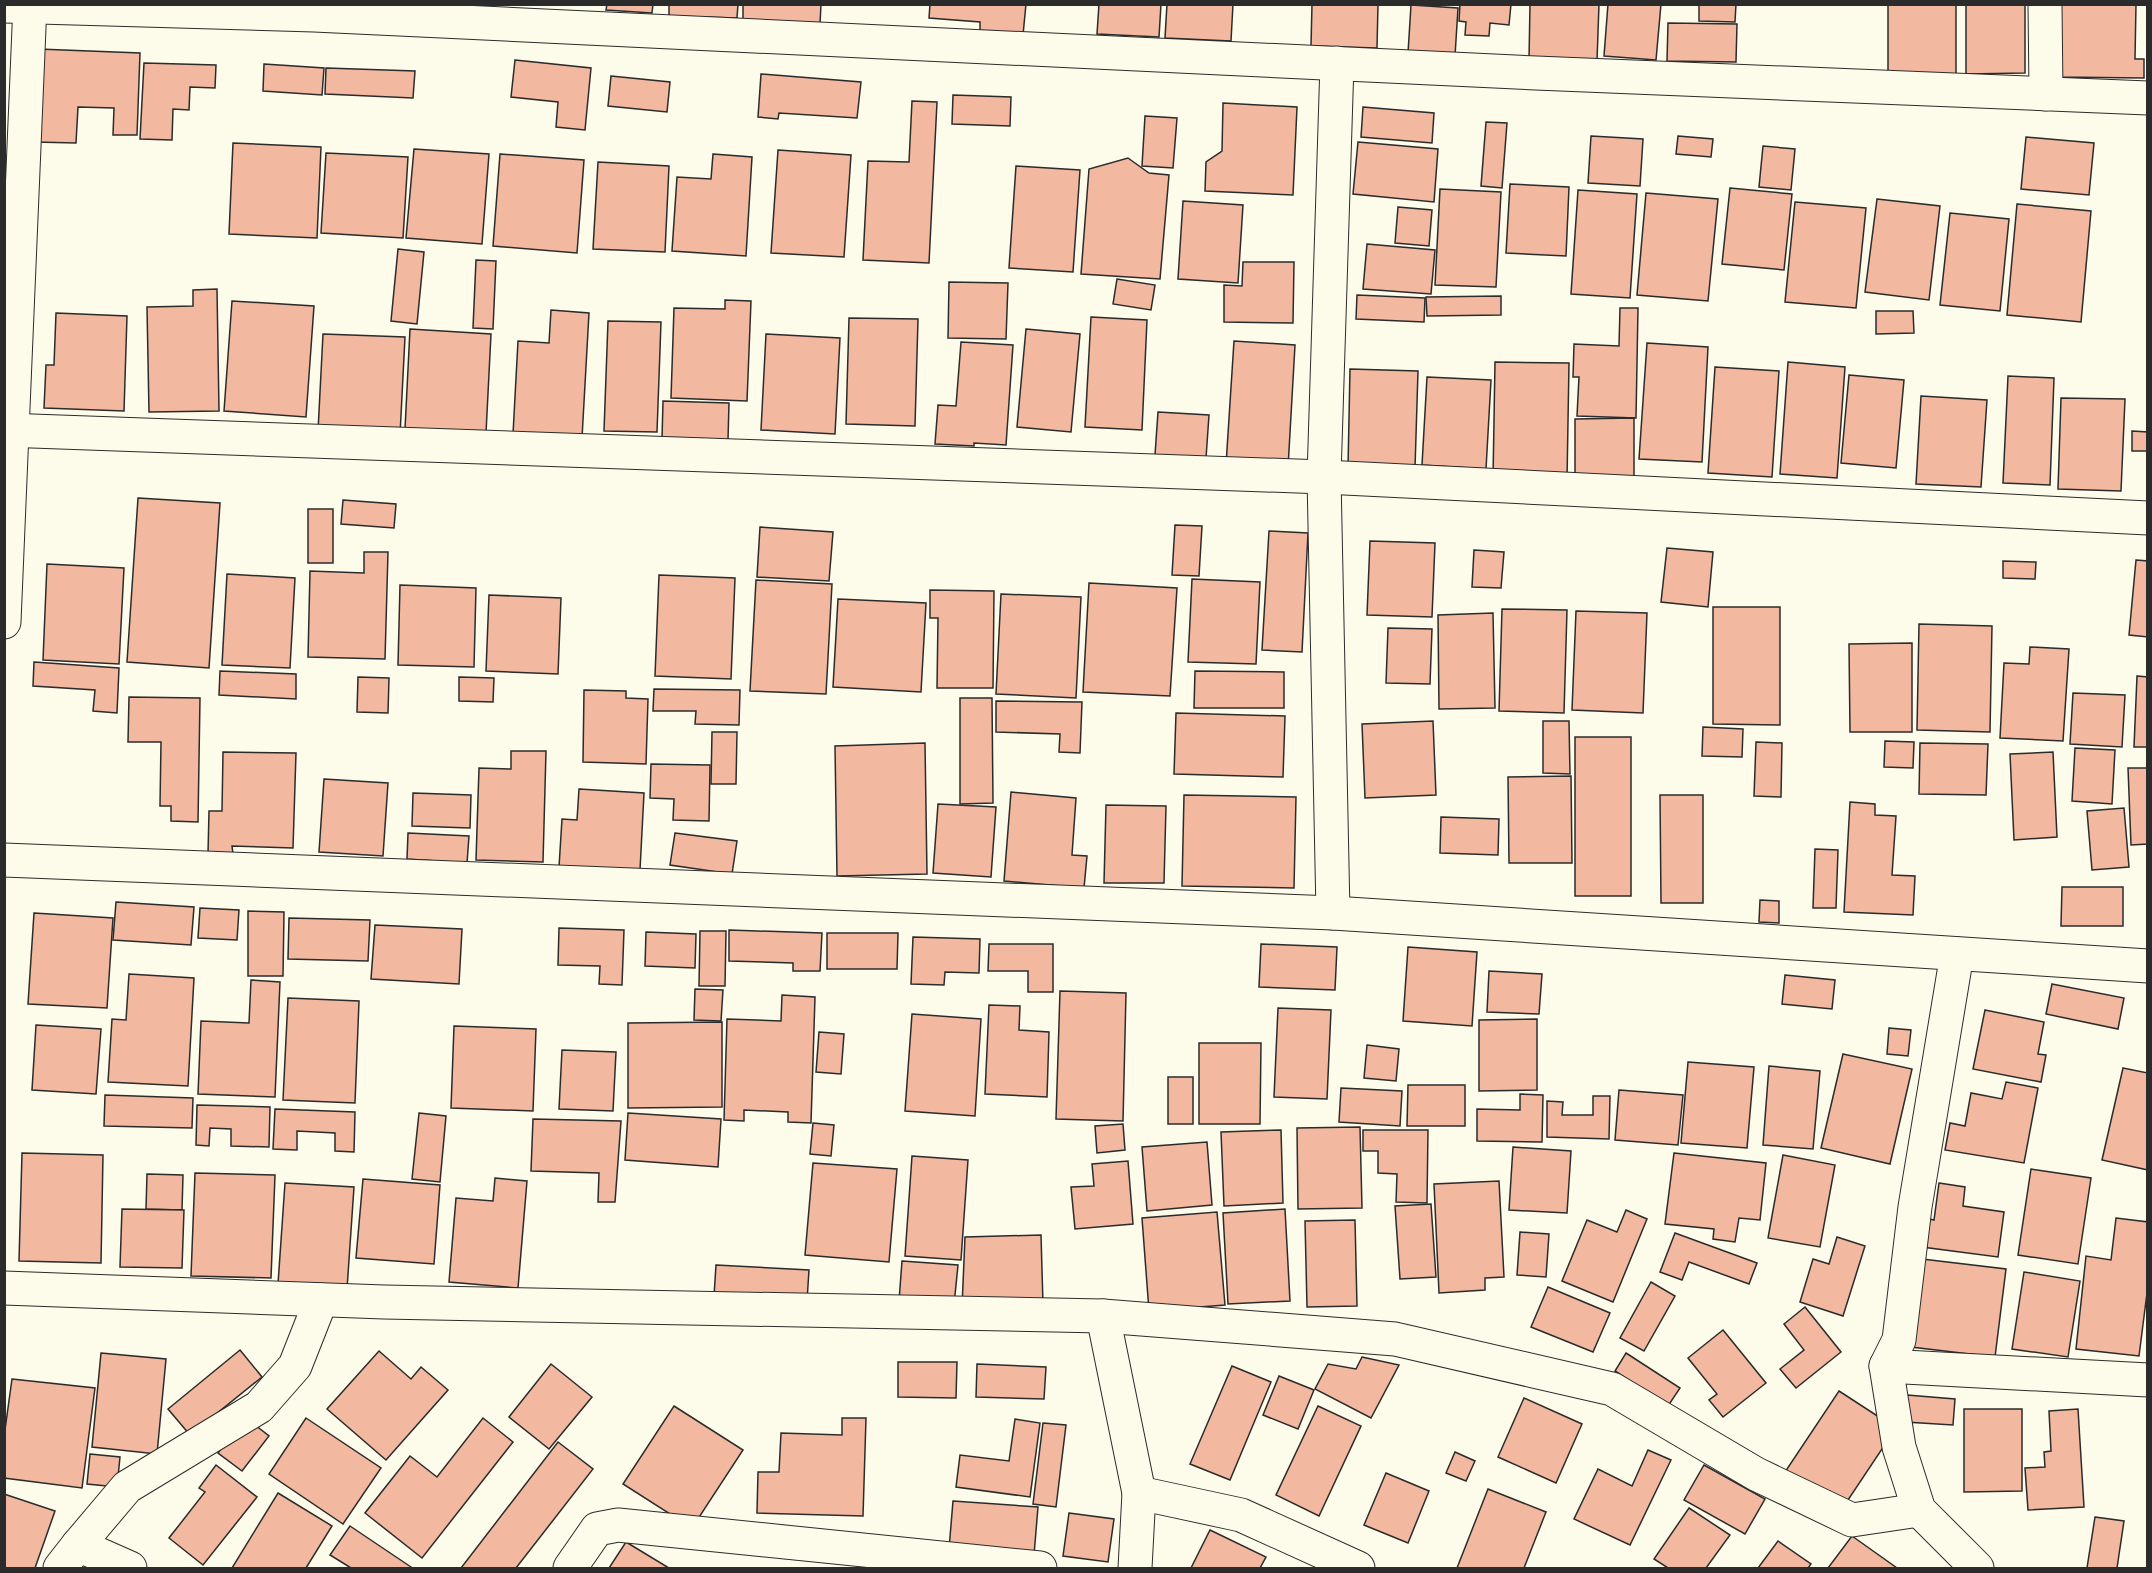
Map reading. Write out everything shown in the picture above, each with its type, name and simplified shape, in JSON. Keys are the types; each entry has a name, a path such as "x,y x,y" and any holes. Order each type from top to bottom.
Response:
{"street":[{"path":"2045,4 2046,94"},
{"path":"4,622 21,5 326,15 1337,63 2148,98"},
{"path":"1333,913 1324,477 1337,63"},
{"path":"8,430 1324,477 2148,518"},
{"path":"4,860 1333,913 2148,966"},
{"path":"1957,954 1915,1208 1899,1340 1886,1366 1899,1447 1919,1510 1977,1569"},
{"path":"4,1288 321,1300 1102,1316 1395,1339 1612,1389 1756,1474 1852,1520 1919,1510"},
{"path":"130,1569 69,1557 128,1487 259,1407 295,1366 321,1300"},
{"path":"1102,1316 1139,1493 1135,1569"},
{"path":"1886,1366 2148,1380"},
{"path":"1139,1493 1241,1515 1358,1569"},
{"path":"570,1569 584,1545 597,1529 618,1525 1040,1569"}],"building":[{"path":"607,4 653,4 652,13 606,10"},
{"path":"669,4 738,4 737,18 669,16"},
{"path":"743,4 821,4 820,24 743,21"},
{"path":"930,4 1026,4 1023,35 980,32 980,22 929,18"},
{"path":"1099,4 1161,4 1159,37 1097,34"},
{"path":"1167,4 1233,4 1231,41 1165,38"},
{"path":"1312,4 1378,4 1377,48 1311,46"},
{"path":"1460,4 1511,4 1509,25 1490,23 1489,36 1465,35 1466,22 1459,21"},
{"path":"1530,4 1599,4 1597,61 1529,60"},
{"path":"1608,4 1661,4 1656,60 1604,56"},
{"path":"1699,4 1736,4 1735,22 1699,21"},
{"path":"1888,4 1956,4 1956,75 1888,76"},
{"path":"1966,4 2025,4 2025,73 1966,74"},
{"path":"2058,4 2136,4 2135,59 2144,59 2144,78 2057,77"},
{"path":"1411,5 1458,8 1455,56 1408,53"},
{"path":"1668,23 1737,24 1736,62 1667,61"},
{"path":"38,49 140,53 137,135 113,135 114,108 78,107 76,143 35,142"},
{"path":"515,60 591,68 585,130 556,127 558,102 511,97"},
{"path":"144,63 216,65 215,88 190,87 189,110 173,109 172,140 140,139"},
{"path":"264,64 324,68 322,95 263,91"},
{"path":"326,68 415,71 413,98 325,94"},
{"path":"761,74 861,82 857,118 779,113 778,119 758,117"},
{"path":"611,76 670,82 667,112 608,106"},
{"path":"953,95 1011,97 1010,126 952,124"},
{"path":"912,101 937,102 929,263 863,260 868,161 909,162"},
{"path":"1223,103 1297,107 1293,195 1205,191 1206,162 1222,151"},
{"path":"1363,107 1434,113 1432,143 1361,137"},
{"path":"1145,116 1177,118 1173,168 1142,166"},
{"path":"1486,122 1507,123 1502,188 1481,186"},
{"path":"1591,136 1643,139 1640,186 1588,183"},
{"path":"1678,136 1713,139 1711,157 1676,154"},
{"path":"2026,137 2094,143 2089,195 2021,189"},
{"path":"1358,142 1438,149 1434,202 1353,194"},
{"path":"233,143 321,147 317,238 229,234"},
{"path":"1763,146 1795,149 1791,190 1759,187"},
{"path":"414,149 489,154 482,244 406,238"},
{"path":"778,150 851,155 844,257 771,253"},
{"path":"326,153 408,157 403,238 321,233"},
{"path":"500,154 584,160 577,253 493,246"},
{"path":"713,154 752,157 746,256 672,251 677,177 711,179"},
{"path":"1128,158 1149,173 1169,175 1160,279 1081,274 1089,169"},
{"path":"598,162 669,166 665,252 593,249"},
{"path":"1016,166 1080,170 1073,272 1009,268"},
{"path":"1510,184 1569,187 1566,256 1506,253"},
{"path":"1730,188 1792,194 1784,270 1722,264"},
{"path":"1440,189 1501,192 1496,287 1435,285"},
{"path":"1578,190 1637,194 1630,298 1571,294"},
{"path":"1646,193 1718,199 1708,301 1637,295"},
{"path":"1877,199 1940,206 1929,300 1865,292"},
{"path":"1183,201 1243,205 1238,283 1178,279"},
{"path":"1795,202 1866,208 1856,308 1785,302"},
{"path":"2017,204 2091,211 2081,322 2007,315"},
{"path":"1398,207 1432,210 1429,246 1395,243"},
{"path":"1950,213 2009,219 2000,311 1940,305"},
{"path":"1367,244 1435,250 1431,294 1363,289"},
{"path":"398,249 424,252 417,324 391,321"},
{"path":"476,260 496,261 493,329 473,328"},
{"path":"1243,262 1294,262 1293,323 1224,322 1224,285 1242,286"},
{"path":"1117,279 1155,285 1151,310 1113,304"},
{"path":"949,282 1008,283 1006,339 948,338"},
{"path":"217,289 219,411 149,412 147,307 193,306 193,290"},
{"path":"1357,295 1425,298 1424,322 1356,319"},
{"path":"1501,296 1501,315 1427,316 1426,297"},
{"path":"725,300 751,301 747,401 671,398 674,308 725,309"},
{"path":"232,301 314,306 306,417 224,411"},
{"path":"1620,308 1638,308 1636,418 1577,416 1579,377 1573,377 1574,344 1619,346"},
{"path":"551,310 589,313 582,438 513,434 518,341 549,343"},
{"path":"1876,311 1913,311 1914,333 1876,334"},
{"path":"56,313 127,316 124,411 44,408 46,365 54,365"},
{"path":"1091,317 1147,320 1142,430 1085,427"},
{"path":"849,318 918,319 915,426 846,424"},
{"path":"608,321 661,322 657,432 604,431"},
{"path":"410,329 491,334 486,433 405,429"},
{"path":"1026,329 1080,334 1071,432 1017,427"},
{"path":"323,334 405,337 400,435 318,431"},
{"path":"766,334 840,338 835,434 761,430"},
{"path":"1234,341 1295,345 1288,468 1226,465"},
{"path":"961,342 1013,345 1006,445 935,444 938,405 956,406"},
{"path":"1647,343 1708,347 1702,462 1639,459"},
{"path":"1495,362 1569,363 1567,480 1493,479"},
{"path":"1788,362 1845,367 1837,478 1780,474"},
{"path":"1715,367 1779,371 1772,477 1708,473"},
{"path":"1350,369 1418,371 1415,468 1348,467"},
{"path":"1849,375 1904,380 1896,468 1841,463"},
{"path":"2008,376 2054,378 2050,485 2003,483"},
{"path":"1427,377 1491,380 1486,469 1422,465"},
{"path":"1921,396 1987,400 1981,487 1916,484"},
{"path":"2061,398 2125,399 2121,491 2058,489"},
{"path":"663,401 729,403 728,440 662,439"},
{"path":"1158,412 1209,415 1206,458 1155,455"},
{"path":"1634,418 1634,482 1575,482 1575,419"},
{"path":"2132,431 2148,432 2148,451 2132,451"},
{"path":"138,498 220,503 209,668 127,662"},
{"path":"343,500 396,504 394,528 341,524"},
{"path":"308,509 333,509 333,563 308,563"},
{"path":"1175,525 1202,526 1199,576 1172,575"},
{"path":"760,527 833,532 829,581 757,577"},
{"path":"1269,531 1308,533 1302,652 1262,650"},
{"path":"1370,541 1435,543 1432,617 1367,615"},
{"path":"1667,548 1713,552 1708,607 1661,602"},
{"path":"1474,550 1504,552 1501,588 1472,587"},
{"path":"364,552 388,552 385,659 308,657 310,571 364,573"},
{"path":"2136,560 2148,561 2148,637 2129,635"},
{"path":"2003,561 2036,562 2035,579 2003,578"},
{"path":"47,564 124,568 119,664 43,660"},
{"path":"227,574 295,578 290,668 222,665"},
{"path":"659,575 735,578 731,679 655,676"},
{"path":"1192,579 1260,582 1256,664 1188,662"},
{"path":"756,580 832,584 826,694 750,691"},
{"path":"1089,583 1177,588 1170,696 1083,692"},
{"path":"400,585 476,588 474,667 398,665"},
{"path":"930,590 994,591 993,688 937,688 938,618 930,618"},
{"path":"1001,594 1081,597 1076,698 996,694"},
{"path":"489,595 561,598 558,674 486,671"},
{"path":"838,599 926,603 921,692 833,687"},
{"path":"1713,607 1780,607 1780,725 1713,724"},
{"path":"1502,609 1567,610 1564,713 1499,711"},
{"path":"1576,611 1647,613 1643,713 1572,710"},
{"path":"1493,613 1495,708 1439,709 1438,615"},
{"path":"1919,624 1992,626 1990,732 1917,730"},
{"path":"1388,628 1432,629 1430,684 1386,683"},
{"path":"1912,643 1912,732 1850,732 1849,644"},
{"path":"2030,647 2069,649 2063,741 2000,738 2004,663 2029,664"},
{"path":"34,662 119,668 117,713 93,711 95,690 33,686"},
{"path":"220,671 296,674 296,699 219,695"},
{"path":"1195,671 1284,672 1284,708 1194,708"},
{"path":"2137,676 2148,677 2148,747 2134,747"},
{"path":"358,677 389,678 388,713 357,712"},
{"path":"459,677 494,678 493,702 459,701"},
{"path":"654,689 740,690 739,725 695,724 696,711 653,711"},
{"path":"584,690 626,691 626,698 648,699 646,764 583,762"},
{"path":"2073,693 2125,695 2122,747 2070,744"},
{"path":"129,697 200,698 198,822 171,821 171,806 160,806 161,742 128,742"},
{"path":"960,698 992,698 993,803 960,804"},
{"path":"996,701 1082,702 1080,753 1059,752 1060,734 996,732"},
{"path":"1176,713 1285,716 1283,777 1174,774"},
{"path":"1433,721 1436,795 1365,798 1362,724"},
{"path":"1543,721 1569,721 1570,774 1543,773"},
{"path":"1703,727 1743,729 1742,757 1702,756"},
{"path":"712,732 737,732 736,784 711,784"},
{"path":"1575,737 1631,737 1631,896 1575,896"},
{"path":"1885,741 1914,742 1913,768 1884,767"},
{"path":"1756,742 1782,743 1781,797 1754,796"},
{"path":"925,743 927,874 837,876 835,746"},
{"path":"1920,743 1988,744 1986,795 1919,794"},
{"path":"2075,748 2115,750 2112,804 2072,801"},
{"path":"511,751 546,751 543,862 476,860 479,768 511,769"},
{"path":"223,752 296,753 293,848 232,846 233,854 208,854 209,811 222,811"},
{"path":"2053,752 2057,837 2014,840 2010,754"},
{"path":"651,764 710,765 709,821 673,820 674,799 650,798"},
{"path":"2128,768 2148,768 2148,844 2131,845"},
{"path":"1571,776 1572,863 1509,863 1508,777"},
{"path":"324,779 388,783 383,856 319,852"},
{"path":"579,789 644,793 640,870 559,867 562,819 577,820"},
{"path":"1011,792 1076,798 1072,855 1087,856 1084,888 1004,881"},
{"path":"413,793 471,795 470,828 412,826"},
{"path":"1184,795 1296,797 1294,888 1182,886"},
{"path":"1660,795 1703,795 1703,903 1661,903"},
{"path":"1850,802 1875,804 1875,815 1896,816 1892,875 1915,876 1913,915 1844,912"},
{"path":"938,804 996,807 991,877 933,873"},
{"path":"1106,805 1166,806 1164,883 1104,883"},
{"path":"2124,808 2129,867 2092,870 2087,811"},
{"path":"1441,817 1499,819 1498,855 1440,853"},
{"path":"408,833 469,836 467,863 407,859"},
{"path":"675,833 737,841 732,874 670,865"},
{"path":"1815,849 1838,850 1836,908 1813,908"},
{"path":"2062,887 2123,887 2123,926 2061,926"},
{"path":"1760,900 1779,901 1779,923 1759,922"},
{"path":"116,902 194,907 191,945 113,940"},
{"path":"200,908 239,910 237,940 198,938"},
{"path":"248,911 284,912 283,976 248,976"},
{"path":"34,913 113,918 107,1008 28,1004"},
{"path":"289,918 370,920 368,961 288,959"},
{"path":"375,925 462,929 459,984 371,979"},
{"path":"559,928 624,930 622,985 599,984 600,966 558,965"},
{"path":"729,930 822,933 820,971 793,971 793,963 729,961"},
{"path":"700,931 726,931 725,986 699,986"},
{"path":"646,932 696,934 695,968 645,966"},
{"path":"827,933 898,933 897,969 827,969"},
{"path":"913,937 980,939 979,973 945,972 944,985 911,984"},
{"path":"989,944 1053,944 1053,992 1028,992 1028,971 988,971"},
{"path":"1261,944 1337,947 1335,990 1259,987"},
{"path":"1408,947 1477,952 1472,1026 1403,1021"},
{"path":"1489,971 1542,974 1539,1014 1487,1012"},
{"path":"129,974 194,978 188,1086 108,1082 112,1019 126,1020"},
{"path":"1785,975 1835,980 1832,1009 1782,1004"},
{"path":"251,980 280,982 275,1097 198,1094 201,1021 249,1023"},
{"path":"2052,984 2124,998 2118,1029 2046,1014"},
{"path":"695,989 723,990 721,1021 694,1020"},
{"path":"1060,991 1126,993 1123,1121 1056,1119"},
{"path":"782,995 815,997 811,1123 788,1122 788,1112 744,1110 744,1121 724,1120 727,1019 781,1021"},
{"path":"288,998 359,1001 355,1103 283,1100"},
{"path":"989,1005 1020,1006 1019,1030 1049,1032 1047,1097 985,1094"},
{"path":"1278,1008 1331,1010 1327,1099 1274,1097"},
{"path":"1985,1010 2044,1022 2038,1054 2046,1055 2041,1082 1973,1069"},
{"path":"912,1014 981,1019 975,1116 905,1111"},
{"path":"1537,1019 1537,1090 1479,1091 1479,1020"},
{"path":"722,1022 722,1107 628,1108 628,1023"},
{"path":"36,1025 101,1029 96,1094 32,1090"},
{"path":"454,1026 536,1029 533,1111 451,1108"},
{"path":"1889,1028 1911,1030 1908,1056 1887,1054"},
{"path":"819,1032 844,1034 841,1074 816,1072"},
{"path":"1199,1043 1261,1043 1260,1124 1199,1124"},
{"path":"1367,1045 1399,1049 1396,1081 1364,1078"},
{"path":"562,1050 616,1052 613,1111 559,1109"},
{"path":"1843,1054 1912,1069 1890,1164 1821,1148"},
{"path":"1688,1062 1754,1067 1747,1148 1681,1143"},
{"path":"1769,1066 1820,1071 1813,1149 1763,1145"},
{"path":"2123,1068 2148,1073 2148,1170 2102,1160"},
{"path":"1168,1077 1193,1077 1193,1124 1168,1124"},
{"path":"2006,1082 2038,1088 2024,1163 1945,1150 1950,1123 1965,1126 1971,1093 2002,1099"},
{"path":"1408,1085 1465,1085 1465,1126 1407,1126"},
{"path":"1341,1088 1402,1091 1400,1126 1339,1122"},
{"path":"1619,1090 1683,1095 1678,1145 1615,1140"},
{"path":"1520,1094 1543,1095 1542,1142 1477,1141 1477,1109 1520,1110"},
{"path":"105,1095 193,1098 192,1128 104,1126"},
{"path":"1593,1096 1610,1096 1609,1139 1547,1137 1547,1101 1563,1102 1562,1115 1593,1115"},
{"path":"197,1105 270,1107 269,1147 231,1146 231,1129 210,1128 209,1146 196,1145"},
{"path":"275,1109 355,1112 354,1152 335,1151 335,1133 297,1131 297,1150 273,1149"},
{"path":"419,1113 446,1116 440,1182 412,1179"},
{"path":"628,1113 721,1119 718,1167 625,1160"},
{"path":"533,1119 621,1121 615,1202 598,1202 599,1173 531,1171"},
{"path":"813,1123 834,1125 831,1156 810,1154"},
{"path":"1123,1124 1125,1150 1097,1153 1095,1126"},
{"path":"1360,1127 1362,1208 1298,1209 1297,1128"},
{"path":"1281,1130 1283,1203 1224,1206 1221,1132"},
{"path":"1363,1130 1428,1130 1427,1203 1396,1202 1397,1174 1378,1173 1378,1151 1363,1151"},
{"path":"1207,1142 1212,1205 1147,1211 1142,1147"},
{"path":"1513,1147 1571,1151 1567,1213 1509,1210"},
{"path":"22,1153 103,1155 101,1263 19,1261"},
{"path":"1674,1153 1766,1163 1760,1220 1739,1218 1735,1242 1713,1239 1714,1229 1665,1224"},
{"path":"1783,1155 1835,1165 1820,1247 1768,1238"},
{"path":"912,1156 968,1160 961,1260 905,1256"},
{"path":"1128,1161 1133,1224 1075,1229 1071,1187 1094,1186 1092,1164"},
{"path":"813,1163 897,1169 889,1262 805,1255"},
{"path":"2031,1169 2091,1178 2078,1264 2018,1255"},
{"path":"195,1173 275,1175 271,1278 191,1276"},
{"path":"147,1174 183,1175 182,1210 146,1209"},
{"path":"495,1178 527,1181 518,1288 449,1282 456,1198 493,1201"},
{"path":"363,1179 440,1185 434,1264 356,1258"},
{"path":"1499,1181 1504,1277 1485,1278 1485,1290 1439,1293 1434,1184"},
{"path":"285,1183 354,1187 347,1289 278,1284"},
{"path":"1939,1183 1965,1187 1963,1206 2004,1212 1998,1257 1922,1247 1925,1218 1934,1220"},
{"path":"1431,1204 1436,1277 1400,1279 1395,1206"},
{"path":"122,1209 184,1210 182,1268 120,1267"},
{"path":"1285,1209 1290,1301 1228,1304 1223,1213"},
{"path":"1626,1210 1647,1219 1613,1302 1562,1281 1587,1220 1617,1232"},
{"path":"1217,1212 1225,1305 1149,1311 1142,1218"},
{"path":"2116,1218 2148,1222 2148,1285 2139,1356 2076,1349 2086,1256 2111,1260"},
{"path":"1355,1220 1357,1306 1307,1307 1305,1221"},
{"path":"1520,1232 1549,1234 1546,1277 1517,1275"},
{"path":"1675,1233 1757,1263 1749,1284 1689,1262 1682,1280 1660,1272"},
{"path":"1041,1235 1043,1304 962,1307 965,1237"},
{"path":"1837,1237 1865,1246 1843,1316 1800,1302 1813,1259 1829,1264"},
{"path":"1922,1259 2006,1269 1995,1357 1911,1347"},
{"path":"902,1261 958,1265 954,1305 899,1301"},
{"path":"716,1265 809,1270 807,1301 714,1296"},
{"path":"2024,1272 2080,1281 2068,1357 2012,1349"},
{"path":"1651,1282 1675,1296 1644,1351 1620,1338"},
{"path":"1548,1287 1610,1313 1593,1352 1531,1327"},
{"path":"1805,1307 1841,1352 1796,1388 1780,1369 1804,1350 1784,1324"},
{"path":"1723,1330 1766,1383 1723,1417 1709,1400 1717,1394 1688,1358"},
{"path":"240,1350 262,1377 190,1435 168,1409"},
{"path":"379,1351 411,1379 421,1367 448,1390 386,1460 327,1409"},
{"path":"101,1353 166,1359 157,1454 92,1447"},
{"path":"1626,1353 1680,1388 1668,1406 1615,1371"},
{"path":"1362,1357 1399,1365 1371,1418 1315,1389 1328,1364 1356,1369"},
{"path":"898,1362 957,1362 956,1398 898,1397"},
{"path":"551,1364 592,1397 549,1449 509,1417"},
{"path":"977,1364 1046,1367 1044,1399 976,1397"},
{"path":"1232,1366 1271,1382 1230,1480 1190,1464"},
{"path":"1279,1376 1314,1390 1298,1429 1263,1415"},
{"path":"12,1379 95,1388 82,1488 4,1478 4,1437"},
{"path":"1839,1391 1896,1428 1842,1509 1785,1472"},
{"path":"1907,1395 1955,1399 1953,1425 1905,1422"},
{"path":"1524,1398 1582,1424 1556,1483 1498,1457"},
{"path":"674,1406 743,1450 692,1528 623,1484"},
{"path":"1318,1406 1361,1426 1319,1516 1276,1495"},
{"path":"1964,1409 2022,1409 2022,1491 1964,1492"},
{"path":"2078,1409 2084,1507 2028,1510 2025,1468 2045,1467 2044,1452 2051,1451 2049,1411"},
{"path":"245,1417 269,1436 242,1471 218,1453"},
{"path":"306,1418 381,1468 343,1524 269,1474"},
{"path":"483,1418 513,1442 422,1558 365,1513 410,1456 437,1477"},
{"path":"842,1418 866,1418 863,1516 757,1513 758,1472 779,1472 781,1433 842,1435"},
{"path":"1015,1419 1040,1423 1030,1497 956,1487 960,1455 1009,1461"},
{"path":"1043,1423 1066,1425 1056,1507 1033,1504"},
{"path":"558,1442 593,1469 516,1568 461,1568"},
{"path":"1648,1450 1671,1460 1630,1545 1574,1519 1598,1469 1632,1486"},
{"path":"1455,1452 1475,1461 1466,1481 1446,1473"},
{"path":"90,1454 120,1457 117,1487 87,1484"},
{"path":"216,1465 257,1497 203,1565 169,1538 205,1492 199,1488"},
{"path":"1704,1465 1765,1499 1745,1534 1684,1500"},
{"path":"1386,1473 1429,1491 1408,1543 1364,1525"},
{"path":"1488,1489 1546,1512 1524,1568 1457,1568"},
{"path":"278,1493 332,1526 306,1568 232,1568"},
{"path":"4,1494 55,1511 35,1568 4,1568"},
{"path":"953,1501 1038,1507 1034,1555 949,1549"},
{"path":"1689,1508 1730,1535 1706,1568 1668,1568 1654,1559"},
{"path":"1069,1513 1114,1519 1108,1562 1063,1556"},
{"path":"2095,1517 2124,1521 2117,1568 2087,1568"},
{"path":"350,1526 411,1567 351,1568 330,1555"},
{"path":"1210,1530 1266,1557 1260,1568 1191,1568"},
{"path":"1852,1536 1897,1568 1828,1568"},
{"path":"1778,1541 1811,1564 1808,1568 1758,1568"},
{"path":"626,1542 669,1568 609,1568"}]}
